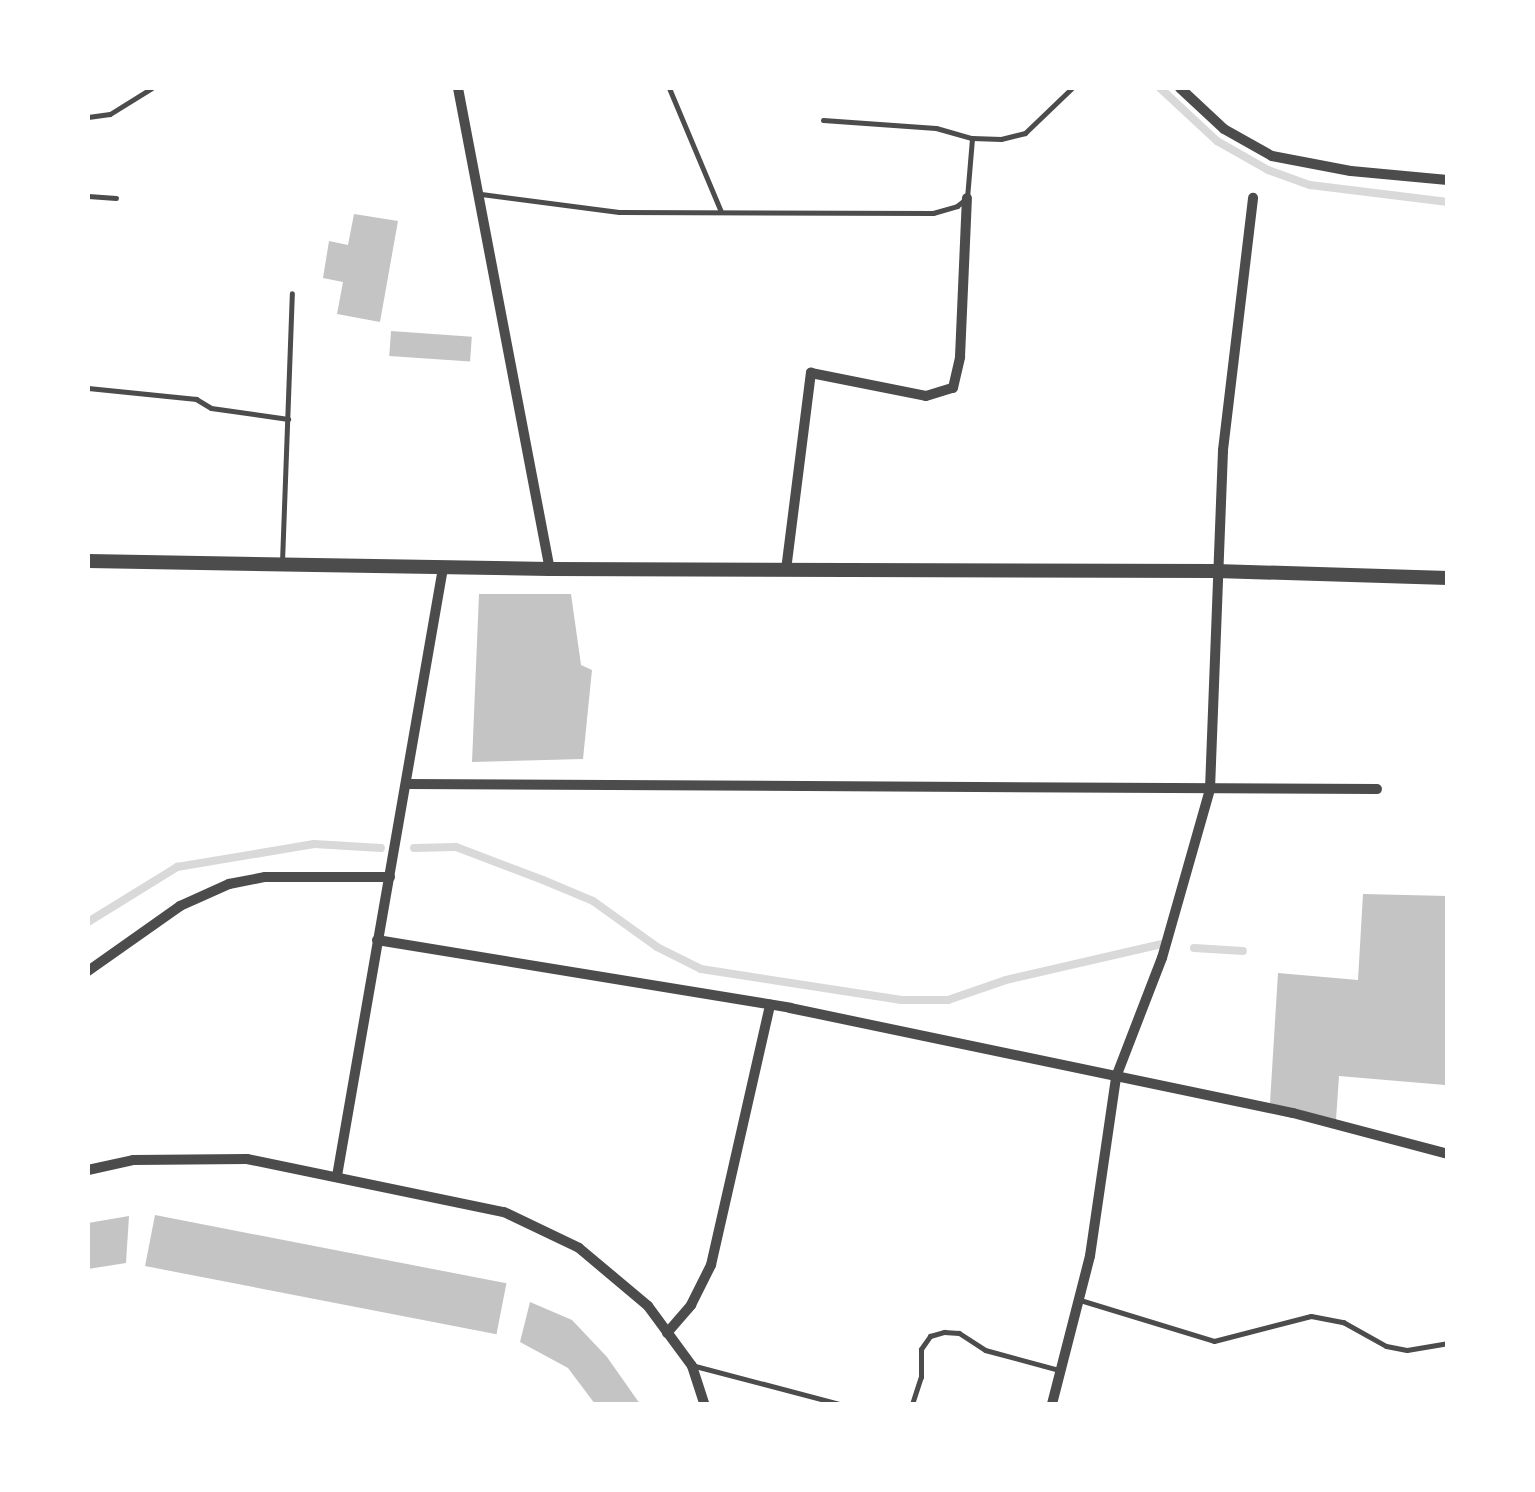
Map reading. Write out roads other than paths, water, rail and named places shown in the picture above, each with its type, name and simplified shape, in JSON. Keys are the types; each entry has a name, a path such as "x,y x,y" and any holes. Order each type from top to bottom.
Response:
{"street":[{"path":"458,88 550,570"},
{"path":"1180,88 1224,128 1272,156 1351,171 1448,180"},
{"path":"786,570 811,373 926,396 953,388 960,357 967,198"},
{"path":"1052,1404 1090,1256 1116,1077 1162,958 1210,789 1223,450 1253,198"},
{"path":"88,561 550,570 1216,571 1448,578"},
{"path":"337,1176 442,568"},
{"path":"407,784 1377,789"},
{"path":"88,972 180,906 229,884 264,876 390,877"},
{"path":"377,940 770,1005 1293,1113 1448,1154"},
{"path":"667,1333 691,1305 710,1265 770,1005"},
{"path":"88,1170 133,1160 247,1158 504,1212 578,1248 648,1306 692,1366 704,1404"}],"lane":[{"path":"88,117 110,114 152,88"},
{"path":"669,88 720,212"},
{"path":"823,120 936,128 972,138 1001,139 1025,133 1072,88"},
{"path":"478,194 619,212 932,212 957,206 967,198 972,138"},
{"path":"88,196 116,198"},
{"path":"282,565 292,293"},
{"path":"88,388 196,399 211,408 288,419"},
{"path":"1078,1299 1214,1341 1256,1334 1311,1316 1343,1322 1386,1346 1408,1350 1448,1343"},
{"path":"912,1404 921,1376 922,1349 930,1336 944,1332 959,1333 986,1350 1059,1370"},
{"path":"692,1366 840,1404 862,1404"}],"waterway":[{"path":"1160,88 1217,141 1268,170 1310,185 1448,202"},
{"path":"88,922 177,867 314,844 381,848"},
{"path":"414,848 456,847 593,901 657,947 701,969 902,1000 948,1000 1006,980 1162,944"},
{"path":"1194,948 1243,951"}]}
